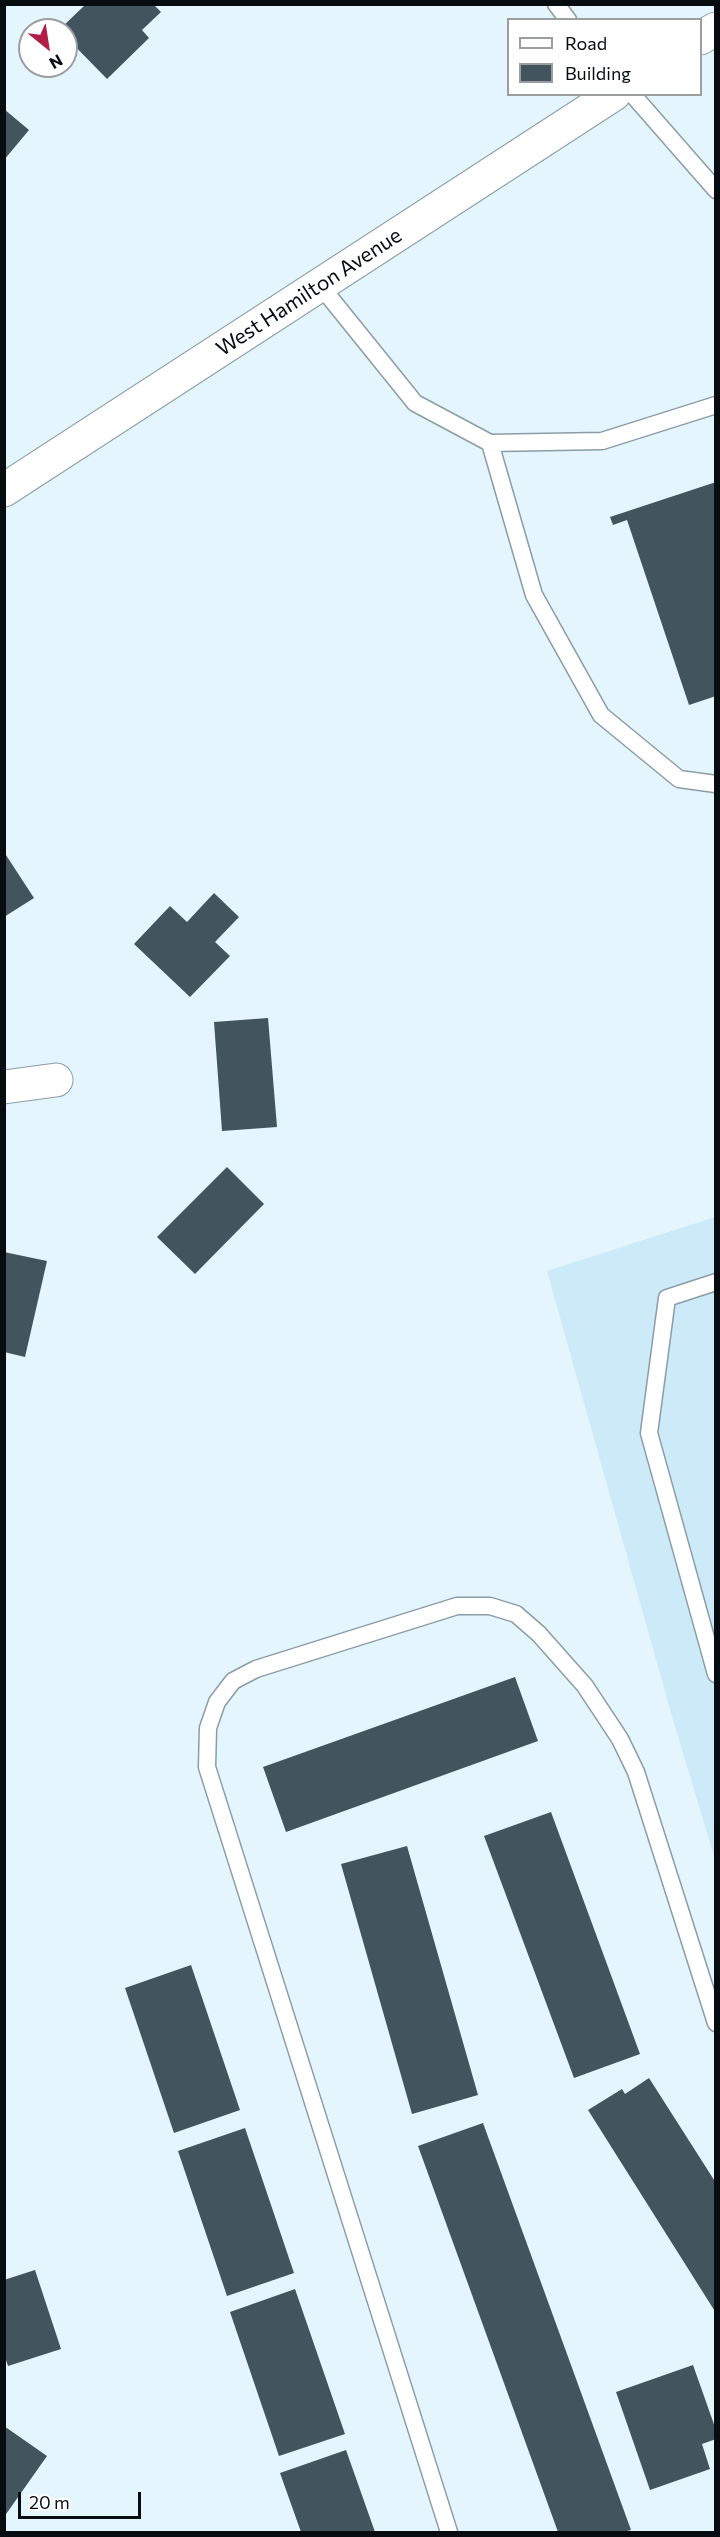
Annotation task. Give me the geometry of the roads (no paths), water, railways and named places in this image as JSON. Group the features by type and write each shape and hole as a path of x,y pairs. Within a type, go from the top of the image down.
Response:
{"street":[{"path":"702,37 716,29"},
{"name":"West Hamilton Avenue","path":"4,490 611,96"},
{"path":"4,1087 56,1080"}],"lane":[{"path":"556,4 566,18"},
{"path":"634,96 716,190"},
{"path":"319,284 415,403 490,442 602,441 716,405"},
{"path":"490,442 534,595 601,715 679,779 716,784"},
{"path":"716,1282 668,1298 649,1433 716,1674"},
{"path":"448,2532 207,1767 208,1728 217,1702 233,1681 256,1670 457,1606 490,1606 516,1614 539,1634 585,1686 620,1739 636,1772 716,2023"}]}
